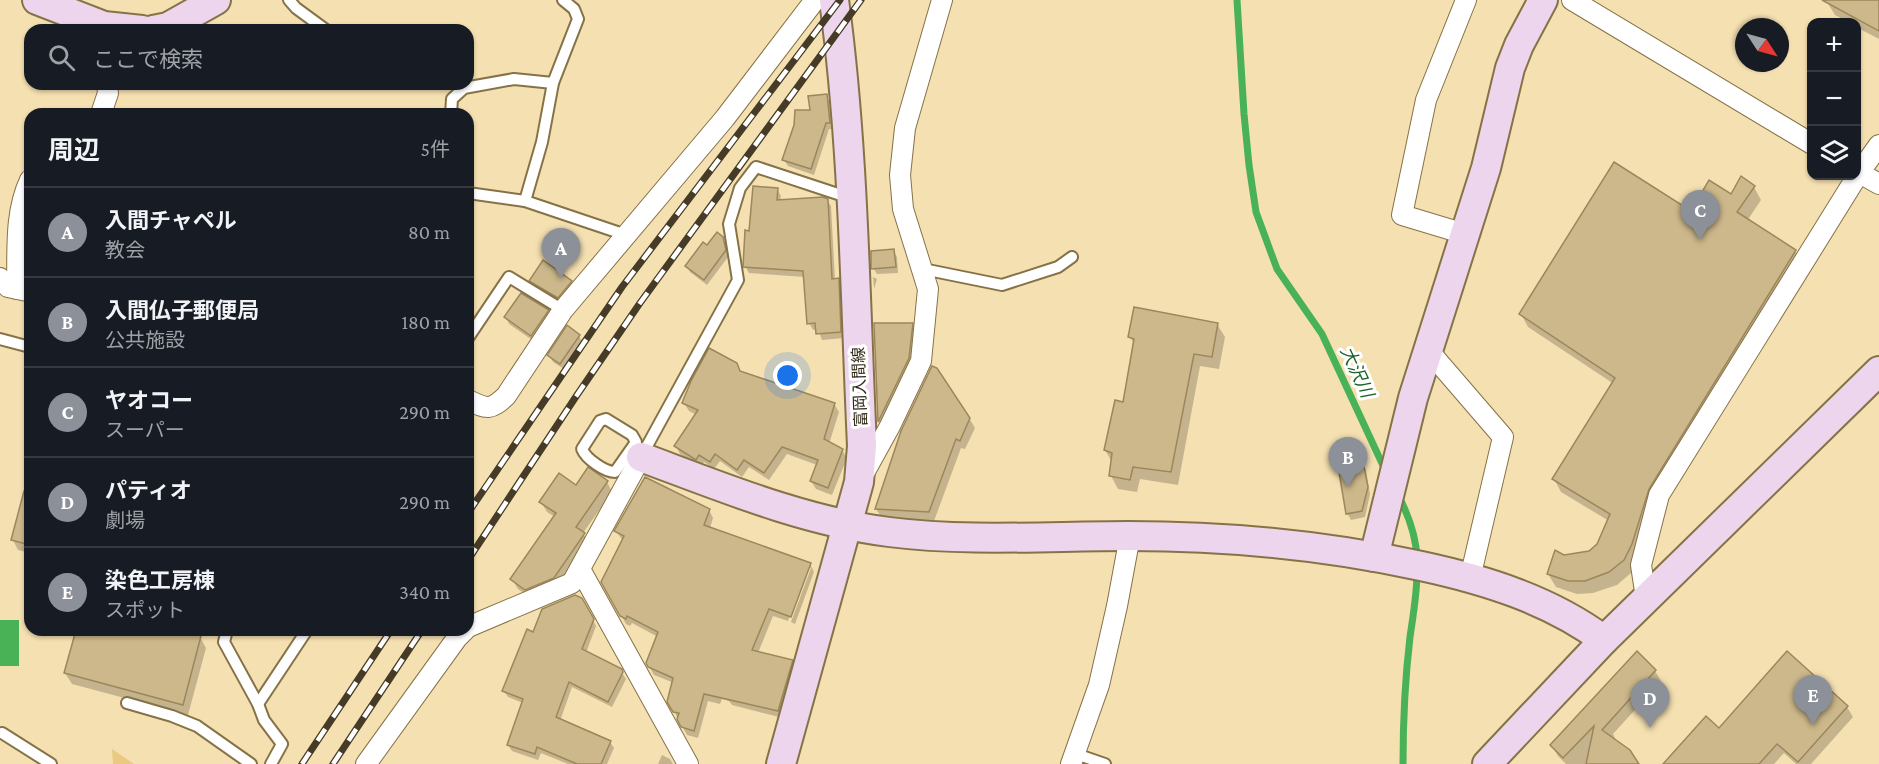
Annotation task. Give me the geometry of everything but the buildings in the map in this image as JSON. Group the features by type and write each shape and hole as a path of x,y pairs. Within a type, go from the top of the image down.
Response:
{"street":[{"path":"37,0 100,24"},
{"path":"173,24 216,0"},
{"path":"474,403 486,409 495,406 506,396 563,310 725,118 815,0"},
{"name":"富岡入間線","path":"781,764 859,482 862,446 851,199 839,29 834,0"},
{"path":"859,482 890,426 921,361 928,289 903,209 900,175 905,128 942,0"},
{"path":"1465,234 1402,215 1426,100 1466,0"},
{"path":"1387,559 1413,398 1486,168 1510,68 1519,45 1543,0"},
{"path":"1572,0 1807,141"},
{"path":"103,108 108,90"},
{"path":"1861,168 1879,145"},
{"path":"1861,174 1879,184"},
{"path":"1646,598 1641,565 1659,495 1853,180"},
{"path":"0,278 8,287 23,290 18,219 24,192"},
{"path":"1428,350 1503,437 1470,578"},
{"path":"1487,764 1604,640 1879,371"},
{"path":"474,626 572,583 636,454 759,499 847,525 889,532 936,536 1227,538 1282,543 1387,559 1440,570 1514,592 1557,610 1585,625 1604,640"},
{"path":"1074,759 1099,685 1130,536"},
{"path":"580,569 688,764"},
{"path":"366,764 459,636"}],"lane":[{"path":"289,0 318,24"},
{"path":"525,201 542,142 553,83 578,19 574,9 563,0"},
{"path":"474,86 514,79 553,83"},
{"path":"451,108 452,99 462,90"},
{"path":"636,454 635,438 606,419 600,421 582,449 586,455 612,472 619,470 636,454 738,280 729,224 740,188 756,167 851,199"},
{"path":"474,194 525,201 626,235"},
{"path":"923,269 1002,285 1058,267 1072,257"},
{"path":"474,329 509,277 563,310"},
{"path":"0,339 24,345"},
{"path":"226,636 224,642 258,704 264,720 282,744 271,764"},
{"path":"258,704 303,636"},
{"path":"127,703 197,726 251,764"},
{"path":"2,733 51,764"},
{"path":"1074,759 1106,764"}],"shaded area":[{"path":"0,620 19,620 19,666 0,666"},
{"path":"112,749 134,764 113,764"}],"waterway":[{"name":"大沢川","path":"1237,0 1244,114 1256,212 1277,269 1322,334 1386,472"},
{"name":"大沢川","path":"1398,495 1411,525 1417,558"},
{"name":"大沢川","path":"1403,764 1406,685 1417,572"}],"railway":[{"path":"474,504 622,287 840,0"},
{"path":"474,551 640,303 861,0"},
{"path":"302,764 387,636"},
{"path":"333,764 418,636"}],"place":[{"name":"ヤオコー","path":"1700,240"},
{"name":"入間チャペル","path":"561,278"},
{"name":"入間仏子郵便局","path":"1348,487"},
{"name":"染色工房棟","path":"1813,725"},
{"name":"パティオ","path":"1650,728"}]}
